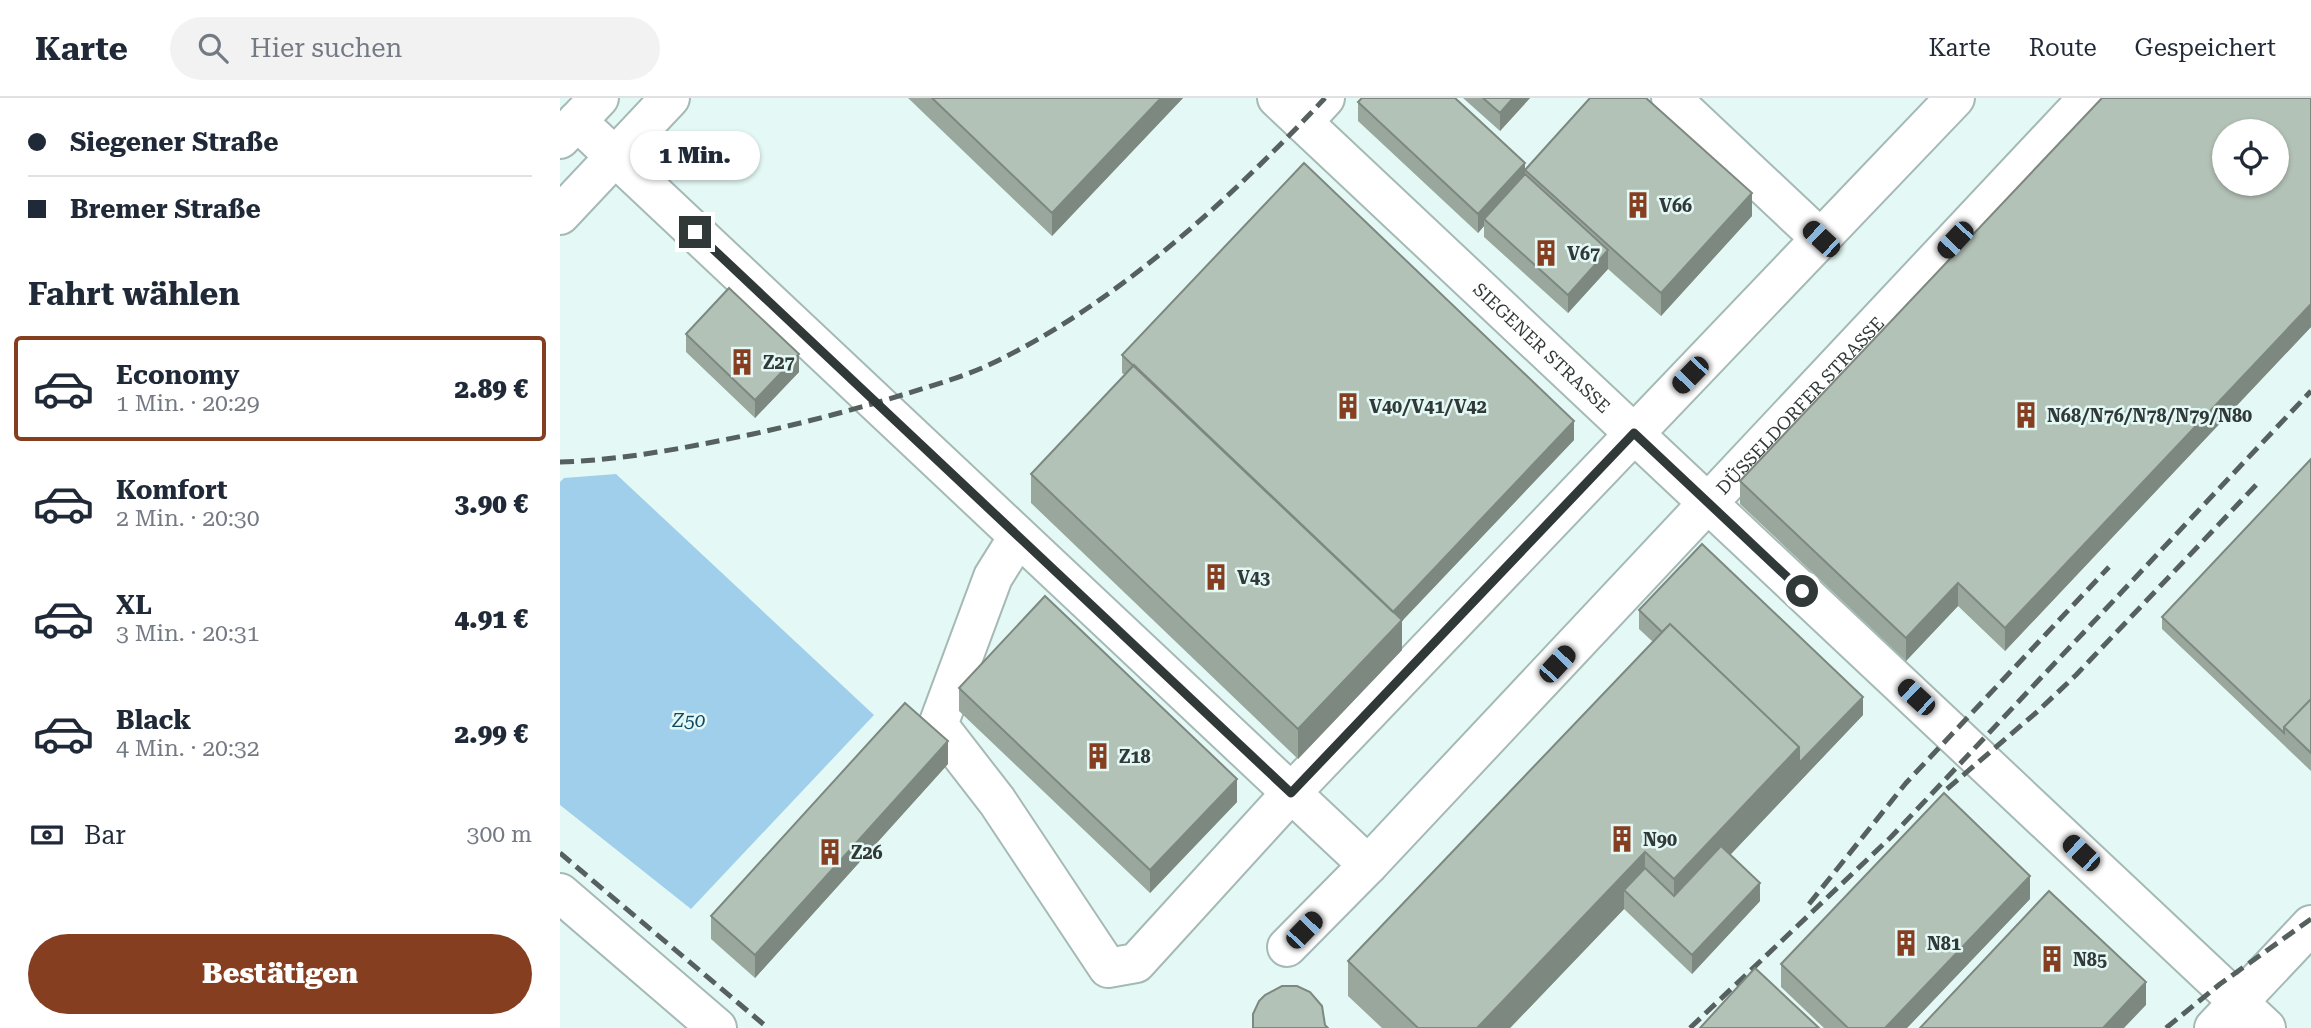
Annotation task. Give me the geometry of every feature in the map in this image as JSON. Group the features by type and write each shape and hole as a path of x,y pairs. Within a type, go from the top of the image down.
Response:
{"lane":[{"path":"560,215 670,98"},
{"path":"1671,98 1821,239"},
{"path":"1018,537 993,577 938,725 997,802 1108,968 1136,963 1291,793 1955,98"},
{"name":"DÜSSELDORFER STRASSE","path":"1287,947 1368,865 2088,98"},
{"name":"SIEGENER STRASSE","path":"1301,106 1634,433 2240,1019"},
{"path":"578,119 1368,865"},
{"path":"560,893 717,1028"},
{"path":"2240,1019 2311,926"}],"water":[{"name":"Z50","path":"616,474 874,715 691,909 560,805 560,482 564,478"}],"building":[{"path":"932,98 1161,98 1052,213"},
{"path":"1362,98 1455,98 1525,163 1478,214 1358,102"},
{"path":"1483,98 1513,98 1500,113"},
{"name":"V66","path":"1590,98 1646,98 1752,193 1661,293 1525,170"},
{"name":"N68/N76/N78/N79/N80","path":"2102,98 2311,98 2311,304 2005,628 1958,583 1906,638 1740,481"},
{"name":"V40/V41/V42","path":"1304,163 1574,421 1393,612 1122,355"},
{"name":"V67","path":"1525,174 1608,250 1568,295 1484,219"},
{"name":"Z27","path":"729,288 799,354 755,400 686,334"},
{"name":"V43","path":"1134,365 1402,620 1298,729 1031,474"},
{"path":"2311,459 2311,699 2284,727 2284,733 2162,617"},
{"path":"1702,544 1863,697 1799,763 1799,747 1670,624 1662,632 1639,610"},
{"name":"Z18","path":"1045,596 1237,779 1150,870 959,688"},
{"name":"N90","path":"1670,624 1799,747 1674,879 1645,852 1477,1028 1418,1028 1348,961"},
{"path":"2311,699 2311,753 2284,727"},
{"name":"Z26","path":"905,703 948,741 755,955 711,916"},
{"name":"N81","path":"1944,793 2030,876 1885,1028 1848,1028 1781,964"},
{"path":"1721,846 1760,883 1692,955 1624,890 1645,868 1674,896"},
{"name":"N85","path":"2049,891 2146,982 2103,1028 1920,1028"},
{"path":"1755,968 1819,1028 1700,1028"},
{"path":"1282,986 1297,986 1310,992 1322,1006 1325,1025 1328,1028 1253,1028 1253,1014 1259,1001"}],"railway":[{"path":"560,462 633,456 753,434 865,406 982,368 1030,344 1076,316 1166,250 1249,175 1325,98"},
{"path":"1690,1028 1891,837 2311,391"},
{"path":"1947,789 2076,675 2257,484"},
{"path":"1809,904 1906,783 2109,567"},
{"path":"560,853 768,1028"},
{"path":"2166,1028 2220,984 2311,919"}],"place":[{"name":"V66","path":"1638,205"},
{"name":"V67","path":"1546,253"},
{"name":"Z27","path":"742,362"},
{"name":"V40/V41/V42","path":"1348,406"},
{"name":"N68/N76/N78/N79/N80","path":"2026,415"},
{"name":"V43","path":"1216,577"},
{"name":"Z18","path":"1098,756"},
{"name":"N90","path":"1622,839"},
{"name":"Z26","path":"830,852"},
{"name":"N81","path":"1906,943"},
{"name":"N85","path":"2052,959"}],"route":[{"path":"695,232 1291,793 1634,433 1802,591"}]}
